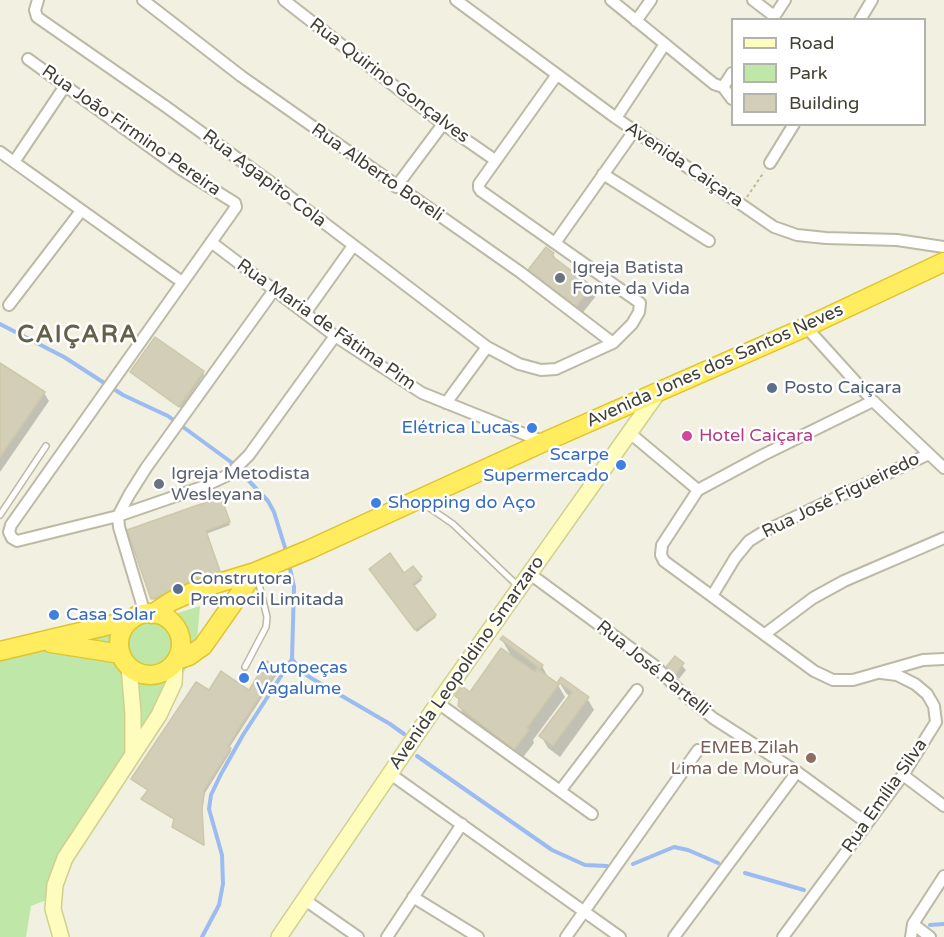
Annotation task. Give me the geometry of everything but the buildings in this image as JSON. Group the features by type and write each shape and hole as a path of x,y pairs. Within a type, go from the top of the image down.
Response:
{"highway":[{"name":"Avenida Jones dos Santos Neves","path":"0,651 143,616 202,588 255,572 806,327 944,262"},
{"name":"Avenida Jones dos Santos Neves","path":"41,641 125,660 141,674 156,675 203,646 255,572"},
{"path":"125,660 120,646 122,632 143,616 166,618 177,628 181,642 176,662"}],"street":[{"name":"Rua Agapito Cola","path":"38,0 35,10 37,17 165,106 487,347 519,364 541,370 556,369 613,343"},
{"name":"Rua Alberto Boreli","path":"143,0 241,76 520,272 613,343"},
{"name":"Rua Quirino Gonçalves","path":"284,0 443,124 495,160"},
{"name":"Avenida Caiçara","path":"456,0 616,118 774,227 797,235 897,240 944,247"},
{"path":"612,0 714,84 723,87 731,98"},
{"path":"636,21 651,0"},
{"path":"753,0 773,18 785,0"},
{"path":"861,18 872,0"},
{"path":"616,118 665,44"},
{"name":"Rua João Firmino Pereira","path":"28,59 179,168 235,203 234,211 211,242"},
{"path":"556,75 479,184 481,191 640,303 639,312 632,324 613,343"},
{"path":"723,87 731,75"},
{"path":"14,162 65,86"},
{"path":"396,187 443,124"},
{"path":"770,163 793,126"},
{"path":"555,243 634,130"},
{"path":"0,152 182,282"},
{"path":"603,174 709,241"},
{"path":"9,305 81,211"},
{"path":"211,242 10,525 9,532 12,538 17,541 118,516 204,486 233,471 335,336"},
{"name":"Rua Maria de Fátima Pim","path":"211,242 335,336 422,393 544,442"},
{"path":"306,312 353,246"},
{"path":"143,616 118,516 129,495 174,429 274,290"},
{"path":"806,327 873,401 944,468"},
{"path":"446,403 487,347"},
{"name":"Avenida Leopoldino Smarzaro","path":"279,937 389,773 659,392"},
{"path":"873,401 698,490 662,545 661,551 664,561 814,671 833,680 853,680 923,660 944,658"},
{"path":"631,434 698,490"},
{"name":"Rua José Figueiredo","path":"712,596 735,558 749,541 765,531 929,454"},
{"path":"765,634 813,598 844,580 944,538"},
{"name":"Rua José Partelli","path":"530,574 655,666 679,690 713,718 797,772 867,823"},
{"path":"125,660 133,714 133,752"},
{"path":"61,937 53,909 55,885 65,858 159,715 174,683 176,662"},
{"name":"Rua Emília Silva","path":"783,937 940,725 934,706 927,694 915,684 897,675 878,672"},
{"path":"560,791 637,690"},
{"path":"438,703 592,814"},
{"path":"566,937 698,750"},
{"path":"674,937 797,772"},
{"path":"389,773 620,937"},
{"path":"903,775 944,806"},
{"path":"387,937 462,824"},
{"path":"911,937 913,924 944,876"},
{"path":"413,897 477,937"},
{"path":"305,900 358,937"},
{"path":"913,924 930,937"}],"lane":[{"path":"0,515 46,446"},
{"path":"418,500 453,524 520,588"},
{"path":"245,667 266,627 267,617 255,572"}],"path":[{"path":"742,204 770,163"}],"green space":[{"path":"200,606 196,653 150,724 49,899 31,906 26,937 0,937 0,660 107,635"}],"waterway":[{"path":"0,324 64,357 123,395 168,416 231,462 268,501 274,512 287,554"},
{"path":"202,937 219,905 223,884 222,855 209,809 211,795 243,735 292,659 294,587 289,564"},
{"path":"292,659 301,671 311,678 404,734"},
{"path":"417,756 552,850 585,865 607,866"},
{"path":"633,864 674,847 688,850 718,863"},
{"path":"745,873 804,890"},
{"path":"930,925 944,924"}],"place":[{"name":"Igreja Batista Fonte da Vida","path":"560,278"},
{"name":"Posto Caiçara","path":"772,388"},
{"name":"Elétrica Lucas","path":"532,428"},
{"name":"Hotel Caiçara","path":"687,436"},
{"name":"Scarpe Supermercado","path":"621,465"},
{"name":"Igreja Metodista Wesleyana","path":"159,484"},
{"name":"Shopping do Aço","path":"376,503"},
{"name":"Construtora Premocil Limitada","path":"178,589"},
{"name":"Casa Solar","path":"54,615"},
{"name":"Autopeças Vagalume","path":"244,678"},
{"name":"EMEB Zilah Lima de Moura","path":"811,758"}],"district":[{"name":"CAIÇARA","path":"78,336"}]}
